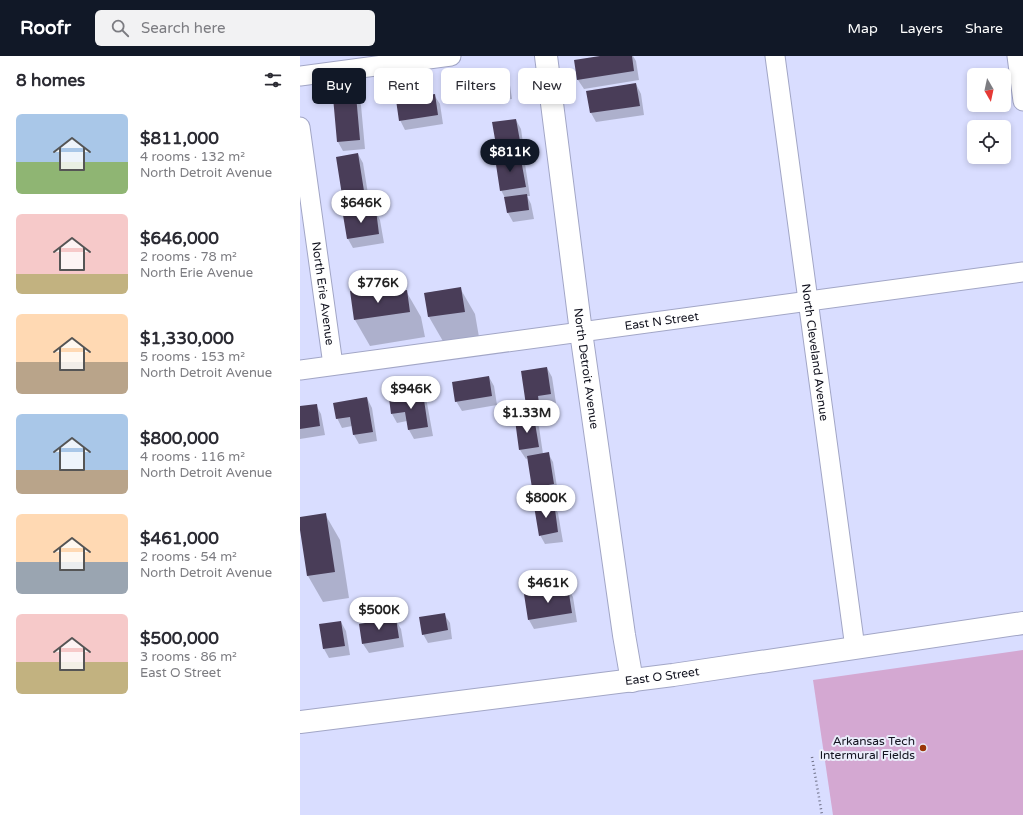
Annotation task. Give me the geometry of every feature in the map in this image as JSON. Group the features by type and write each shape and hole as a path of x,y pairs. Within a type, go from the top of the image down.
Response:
{"street":[{"path":"300,76 451,56"},
{"name":"North Detroit Avenue","path":"546,56 581,332 632,681"},
{"name":"North Cleveland Avenue","path":"776,56 855,648"},
{"path":"1017,56 1023,101"},
{"name":"North Erie Avenue","path":"300,127 333,365"},
{"name":"East N Street","path":"300,370 1023,272"},
{"name":"East O Street","path":"300,722 632,681 1023,623"}],"path":[{"path":"812,757 822,815"}],"shaded area":[{"name":"Arkansas Tech Intermural Fields","path":"1023,650 1023,815 833,815 813,680"}],"building":[{"path":"600,56 632,56 634,71 577,80 574,60"},
{"path":"636,83 640,106 590,113 586,91"},
{"path":"433,94 435,94 438,115 399,121 397,104 433,104"},
{"path":"334,104 357,104 360,140 337,142"},
{"path":"516,119 520,141 496,145 492,122"},
{"path":"358,153 364,191 342,195 336,157"},
{"path":"520,154 526,187 500,191 495,158"},
{"path":"527,194 529,210 507,213 504,197"},
{"path":"376,210 379,234 347,239 343,215"},
{"path":"374,287 375,295 407,290 410,312 354,320 350,291"},
{"path":"461,287 465,312 428,317 424,293"},
{"path":"547,367 551,394 538,396 539,403 526,405 521,371"},
{"path":"489,376 492,396 455,402 452,382"},
{"path":"423,393 428,427 408,430 405,412 391,414 389,398"},
{"path":"367,397 373,432 353,435 350,417 336,419 333,403"},
{"path":"317,404 320,426 300,429 300,406"},
{"path":"534,417 539,447 519,450 515,420"},
{"path":"549,452 554,484 532,488 527,456"},
{"path":"554,502 558,532 539,536 534,506"},
{"path":"326,513 335,572 307,576 300,530 300,517"},
{"path":"568,587 572,613 528,620 524,594"},
{"path":"445,613 448,630 422,635 419,617"},
{"path":"396,618 399,638 362,644 359,624"},
{"path":"341,621 345,646 323,649 319,624"}],"place":[{"name":"Arkansas Tech Intermural Fields","path":"923,748"}]}
